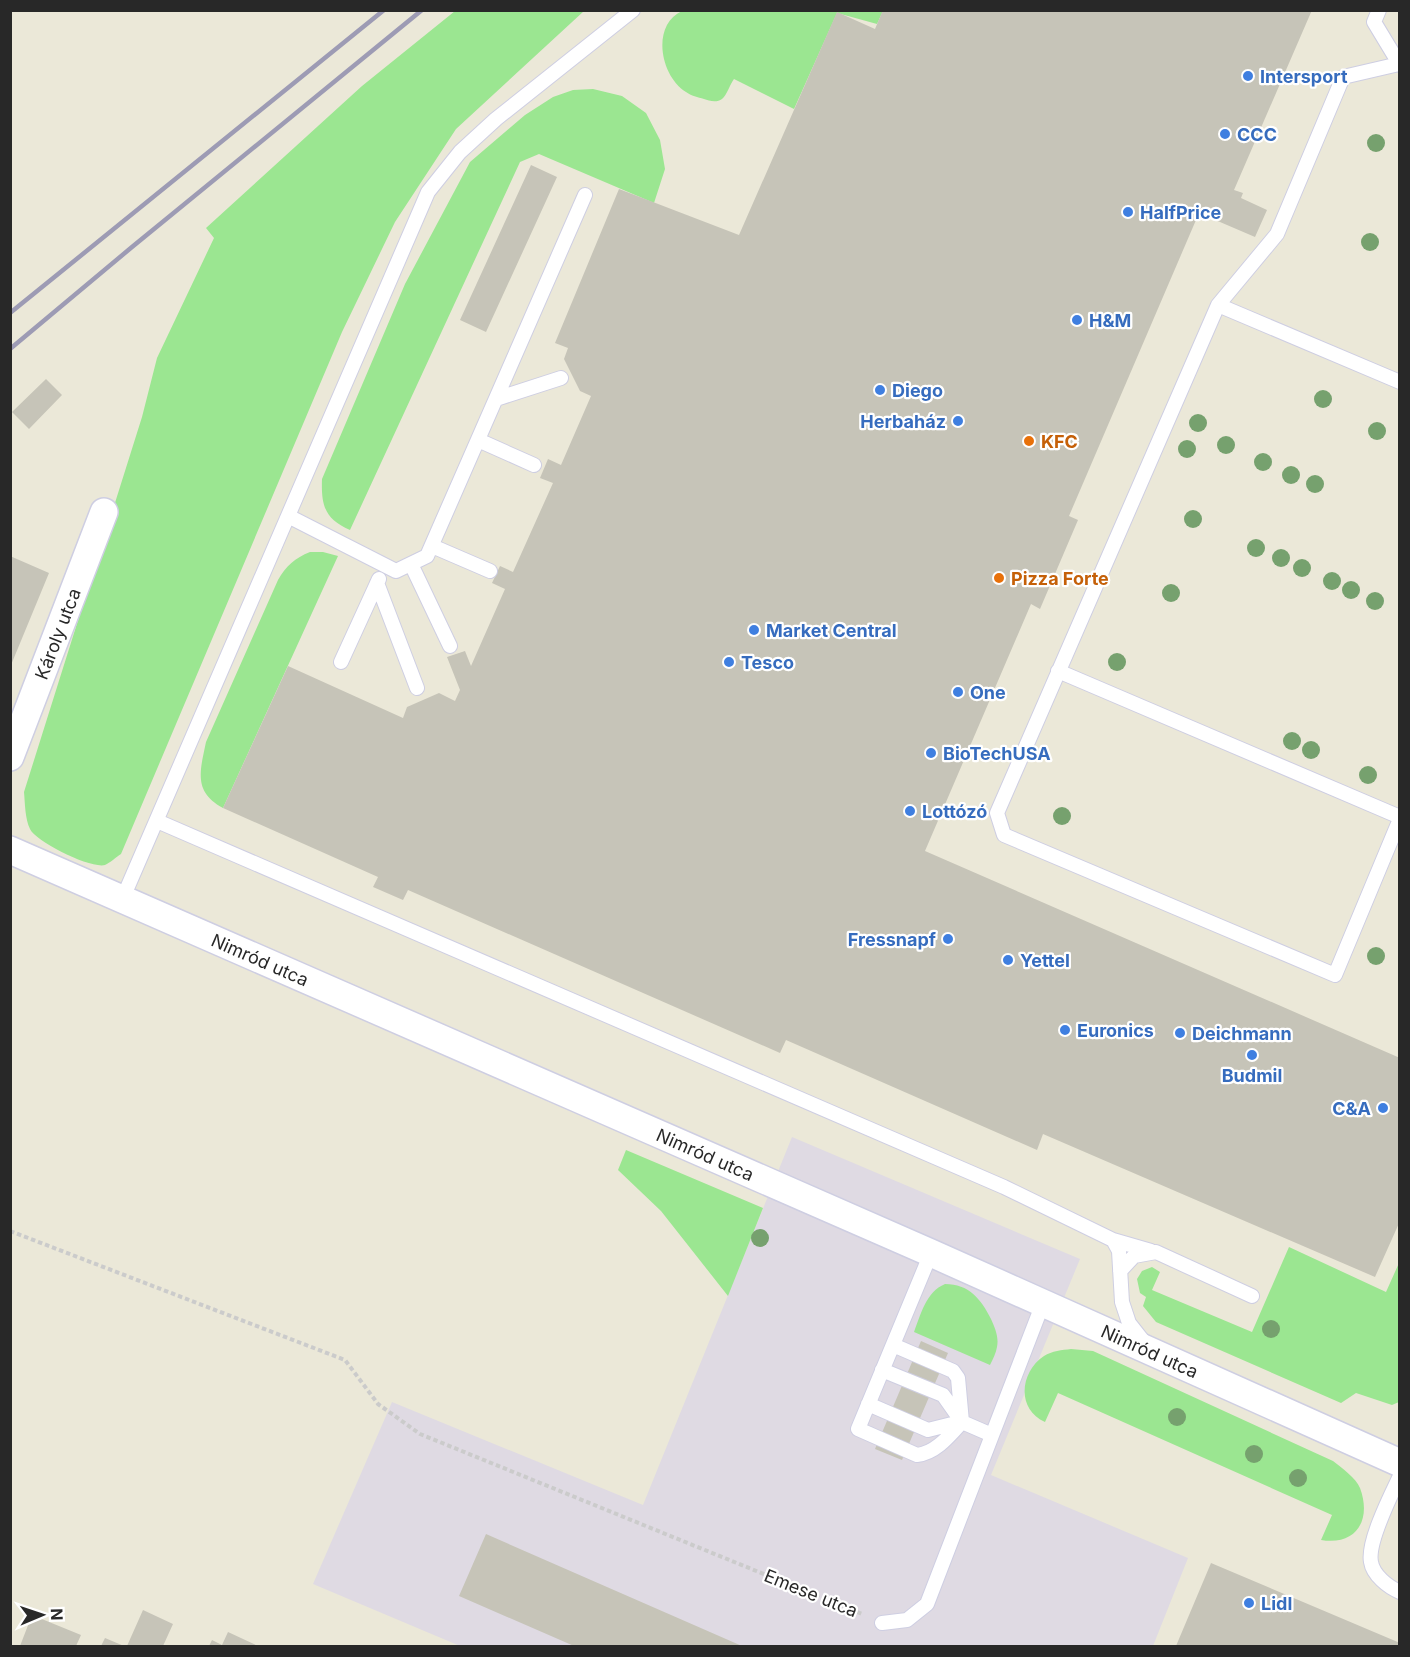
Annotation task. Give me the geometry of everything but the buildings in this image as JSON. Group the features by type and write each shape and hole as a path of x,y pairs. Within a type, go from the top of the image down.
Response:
{"street":[{"name":"Károly utca","path":"10,757 104,512"},
{"name":"Nimród utca","path":"10,850 931,1253 1400,1463"}],"lane":[{"path":"122,900 428,192 460,152 496,120 633,10"},
{"path":"1058,671 1400,818 1335,975 1004,835 998,813 1058,671 1218,305 1277,234 1343,77 1399,65 1374,22 1379,10"},
{"path":"288,516 396,572 427,556 585,195"},
{"path":"1218,305 1400,382"},
{"path":"496,399 561,378"},
{"path":"478,440 534,465"},
{"path":"432,546 490,571"},
{"path":"411,564 450,646"},
{"path":"342,662 385,566"},
{"path":"377,583 417,688"},
{"path":"157,821 993,1182 1113,1239 1156,1252 1252,1296"},
{"path":"1113,1239 1119,1251 1122,1302 1129,1323 1150,1351"},
{"path":"1120,1272 1134,1256 1156,1252"},
{"path":"931,1253 858,1429 917,1455 937,1447 962,1422"},
{"path":"882,1623 907,1620 927,1604 1042,1303"},
{"path":"893,1345 953,1371 958,1378 962,1422"},
{"path":"882,1370 943,1395 962,1422 992,1435"},
{"path":"868,1404 928,1430 962,1422"},
{"path":"1400,1476 1373,1539 1371,1562 1379,1578 1400,1592"}],"path":[{"name":"Emese utca","path":"10,1231 345,1360 378,1404 420,1434 882,1623"}],"shaded area":[{"path":"792,1137 1080,1259 991,1475 1188,1558 1153,1646 460,1646 313,1584 392,1402 643,1505"}],"green space":[{"path":"455,11 584,11 456,129 395,222 342,332 121,854 105,865 77,859 42,841 30,829 26,816 24,792 142,417 157,358 214,238 206,228 362,86"},
{"path":"682,11 883,11 877,24 837,13 794,109 734,79 720,100 708,100 686,92 670,75 663,51 666,27 672,18"},
{"path":"593,89 622,96 646,113 660,140 665,169 654,203 539,154 520,162 350,530 342,526 326,510 322,497 322,479 405,284 470,162 525,115 553,97 573,90"},
{"path":"310,552 323,552 338,556 223,808 213,802 203,788 201,771 206,742 278,580 291,563"},
{"path":"626,1150 763,1208 728,1296 661,1211 618,1170"},
{"path":"1289,1247 1386,1292 1399,1263 1399,1402 1392,1405 1356,1393 1341,1403 1156,1322 1143,1306 1146,1297 1140,1293 1137,1279 1142,1271 1152,1267 1160,1272 1152,1290 1252,1332"},
{"path":"945,1284 961,1287 973,1294 991,1319 995,1329 997,1347 990,1365 914,1332 929,1298 933,1292"},
{"path":"1071,1349 1093,1351 1333,1461 1352,1477 1360,1488 1364,1510 1358,1528 1344,1539 1321,1540 1332,1515 1058,1393 1045,1422 1029,1408 1026,1400 1026,1380 1036,1363 1044,1356"}],"railway":[{"path":"10,313 384,10"},
{"path":"10,349 422,10"}],"place":[{"name":"Intersport","path":"1248,76"},
{"name":"CCC","path":"1225,134"},
{"name":"HalfPrice","path":"1128,212"},
{"name":"H&M","path":"1077,320"},
{"name":"Diego","path":"880,390"},
{"name":"Herbaház","path":"958,421"},
{"name":"KFC","path":"1029,441"},
{"name":"Pizza Forte","path":"999,578"},
{"name":"Market Central","path":"754,630"},
{"name":"Tesco","path":"729,662"},
{"name":"One","path":"958,692"},
{"name":"BioTechUSA","path":"931,753"},
{"name":"Lottózó","path":"910,811"},
{"name":"Fressnapf","path":"948,939"},
{"name":"Yettel","path":"1008,960"},
{"name":"Euronics","path":"1065,1030"},
{"name":"Deichmann","path":"1180,1033"},
{"name":"Budmil","path":"1252,1055"},
{"name":"C&A","path":"1383,1108"},
{"name":"Lidl","path":"1249,1603"}]}
